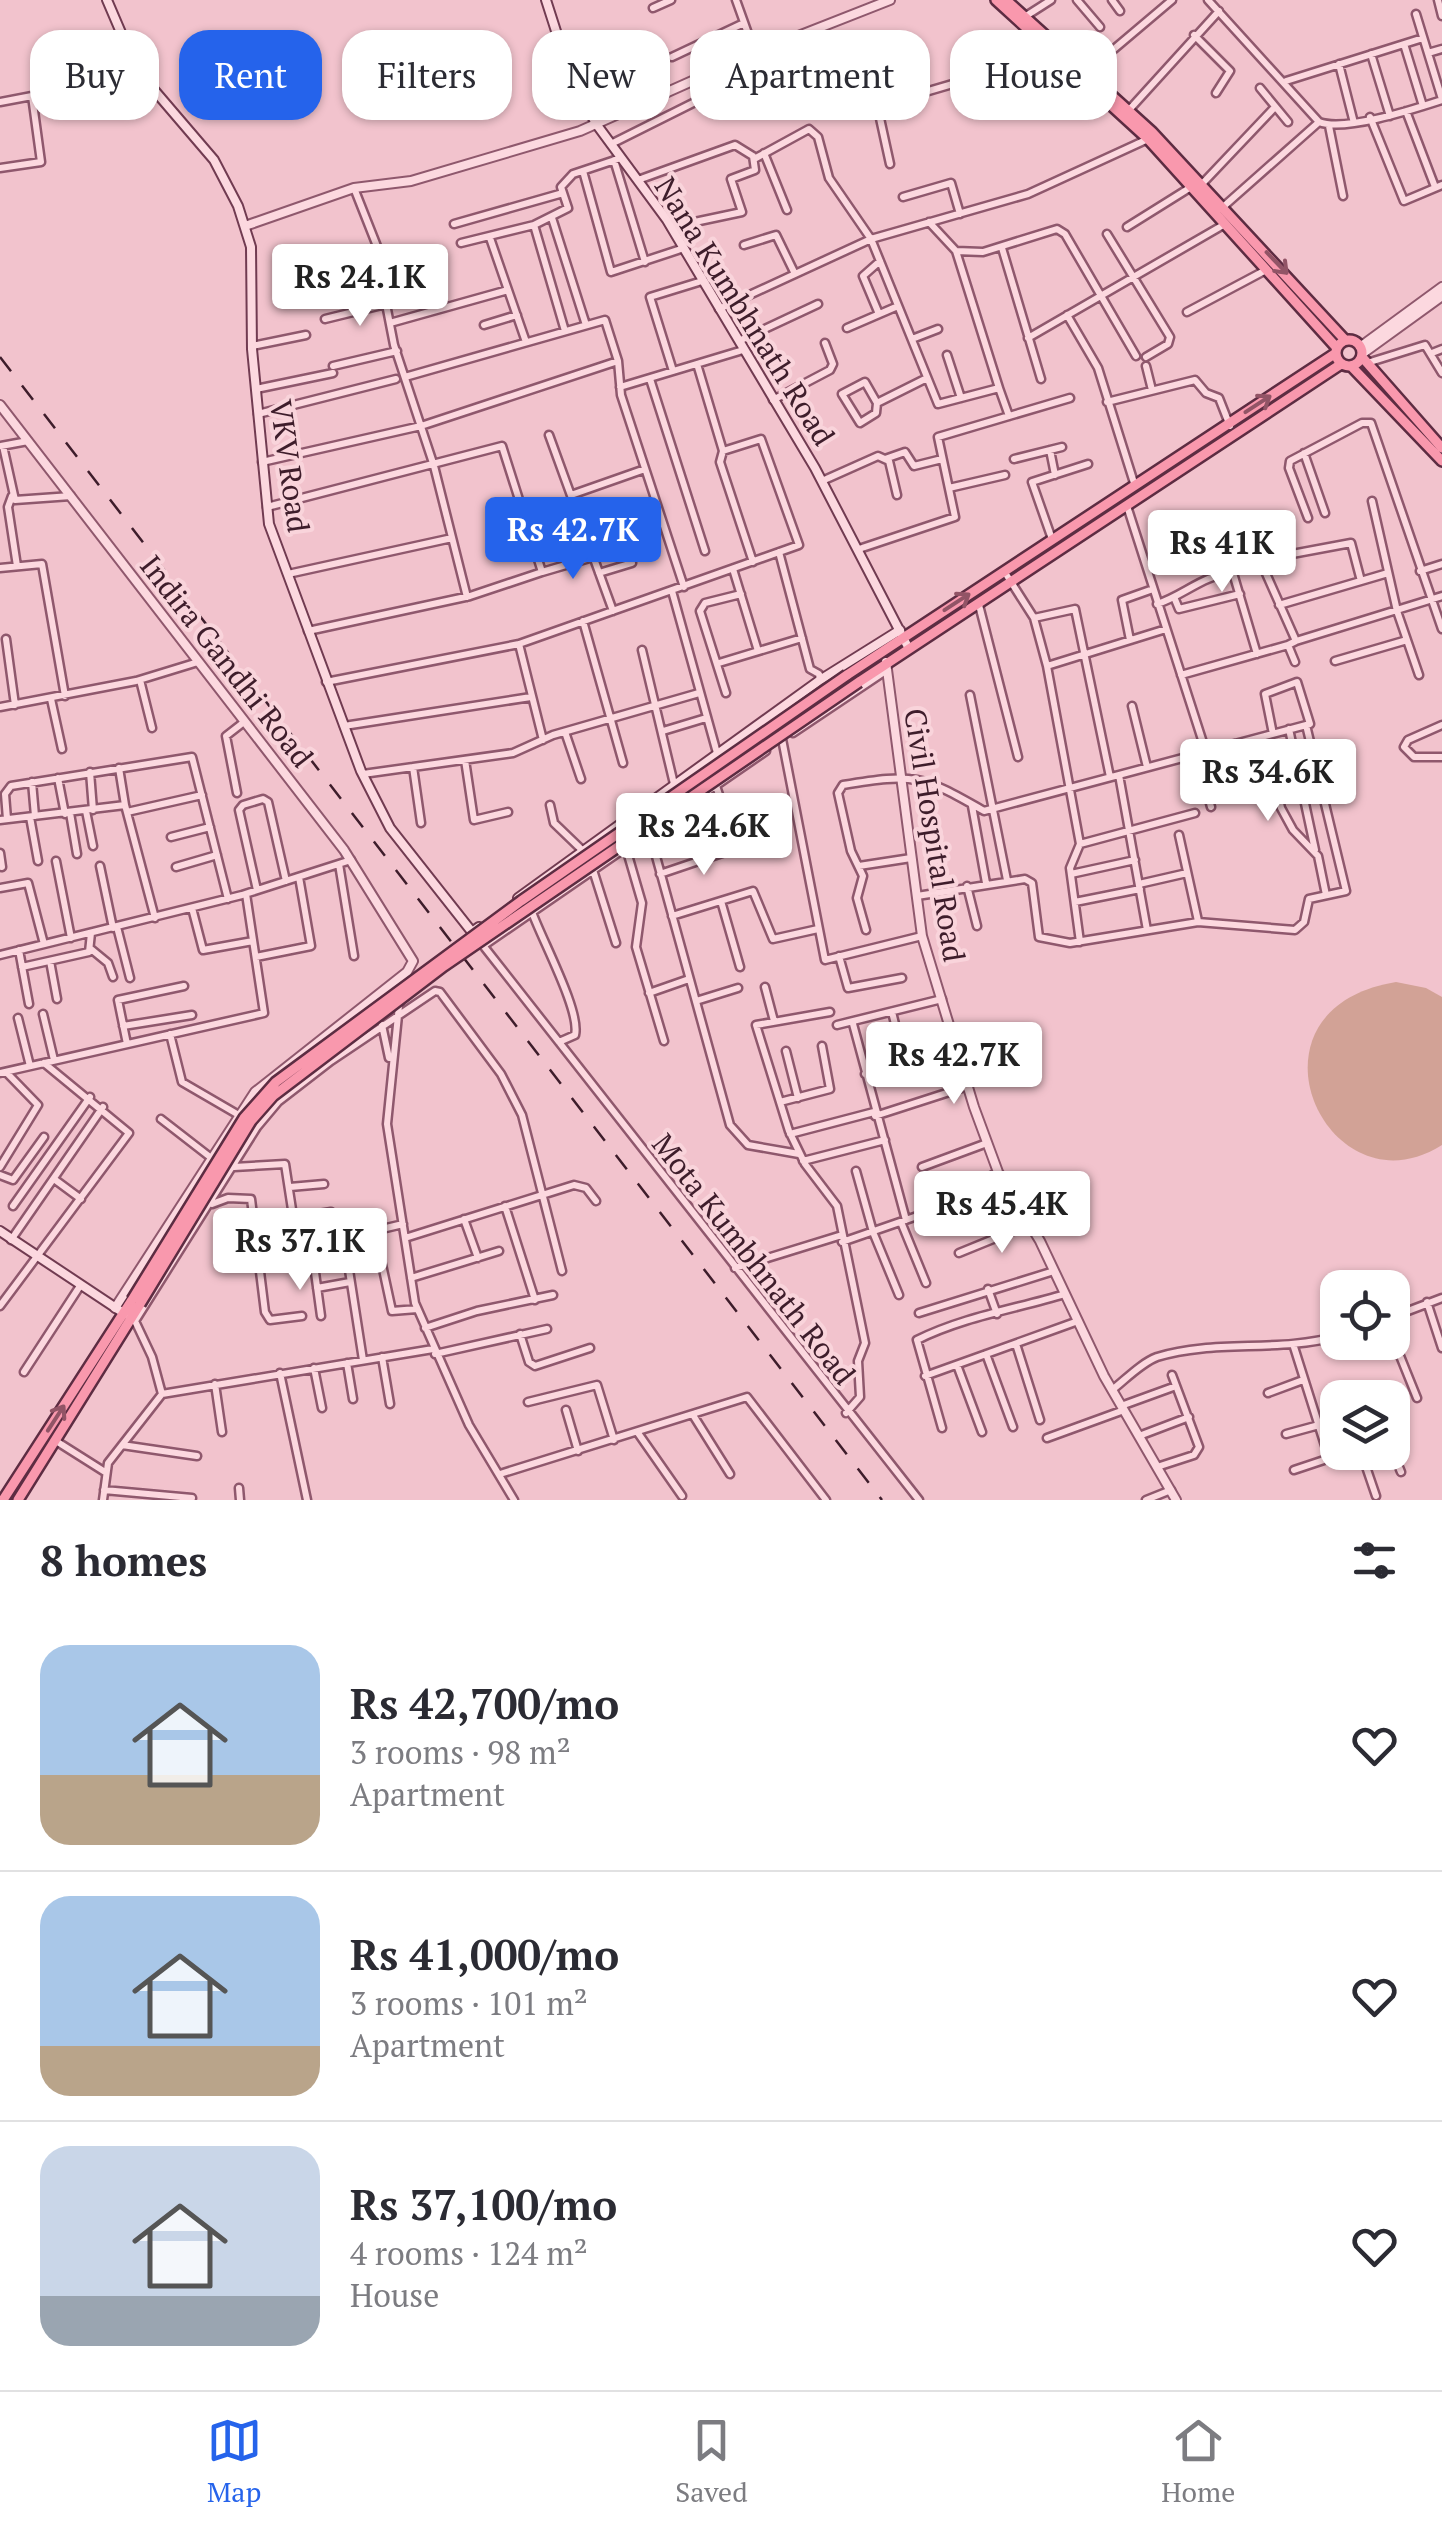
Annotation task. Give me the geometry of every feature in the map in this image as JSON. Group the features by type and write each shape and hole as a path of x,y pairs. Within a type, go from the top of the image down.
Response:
{"main road":[{"path":"996,0 1030,30"},
{"path":"1006,0 1042,30"},
{"path":"1117,99 1266,270 1339,347 1363,355 1442,448"},
{"path":"1117,109 1223,207 1339,347 1346,365 1442,461"},
{"path":"136,1302 244,1118 276,1082 522,902 847,675 1339,347"},
{"path":"3,1500 251,1121 274,1096 444,966 887,666 904,638 979,605 1363,355"},
{"path":"18,1500 56,1441 126,1315"}],"street":[{"name":"VKV Road","path":"107,0 120,30"},
{"name":"Nana Kumbhnath Road","path":"546,0 572,80 597,125 684,248 822,481 904,638"},
{"path":"653,8 671,0"},
{"path":"736,0 747,30"},
{"path":"812,30 890,0"},
{"path":"1026,16 1050,0"},
{"path":"1077,0 1100,27"},
{"path":"1112,0 1120,11"},
{"path":"1117,47 1172,0"},
{"path":"1208,0 1286,81 1319,122 1329,126 1370,116 1390,116 1442,100 1416,14"},
{"path":"1438,0 1442,16"},
{"path":"1129,110 1219,11"},
{"path":"672,57 744,23"},
{"path":"1194,35 1230,71 1216,93"},
{"path":"1286,81 1423,38"},
{"path":"1404,44 1423,106"},
{"path":"1428,53 1442,49"},
{"path":"1371,54 1390,116"},
{"path":"1339,64 1354,122"},
{"path":"245,226 354,188 411,181 597,125 690,82"},
{"path":"1260,88 1288,122"},
{"path":"0,102 30,96"},
{"name":"VKV Road","path":"159,96 214,160 251,247 252,346 267,507 326,682 363,774 390,828 472,932"},
{"path":"611,144 690,105"},
{"path":"1127,227 1196,186 1275,106"},
{"path":"1370,116 1404,200 1439,186 1406,112"},
{"path":"0,168 41,162 35,120"},
{"path":"878,120 890,164"},
{"path":"1223,207 1319,122"},
{"path":"1329,126 1343,196"},
{"path":"752,156 809,129 818,137 830,178 872,238 938,404 999,388"},
{"path":"718,309 872,238 1028,194 1148,138"},
{"path":"638,180 735,145 752,156 755,170 730,179 742,212 671,227"},
{"path":"764,153 787,210"},
{"path":"461,243 552,218 568,208 562,188 573,174 618,159 645,262"},
{"path":"583,171 611,272 684,248"},
{"path":"903,197 952,183 960,214"},
{"path":"354,188 388,274 386,304 390,323 434,466 467,597"},
{"path":"454,224 563,193"},
{"path":"552,218 586,325"},
{"path":"929,222 956,251 1010,416"},
{"path":"1028,338 1224,224"},
{"path":"534,225 565,331"},
{"path":"956,251 1002,248 1057,229 1065,234 1136,356"},
{"path":"744,245 776,234 794,274"},
{"path":"1107,234 1170,337 1168,344 1146,361 1152,390"},
{"path":"490,238 526,342"},
{"path":"1002,248 1041,379"},
{"path":"307,277 381,256"},
{"path":"879,314 863,276 880,261"},
{"path":"1186,312 1266,270"},
{"path":"673,372 650,297 702,281"},
{"path":"1363,355 1442,287"},
{"path":"390,323 508,290"},
{"path":"1363,355 1442,296"},
{"path":"325,319 386,304"},
{"path":"738,342 818,304"},
{"path":"847,328 898,306"},
{"path":"484,324 517,315"},
{"path":"1066,315 1098,368 1135,486"},
{"path":"405,376 604,320 618,361 620,387 684,587"},
{"path":"912,339 938,329"},
{"path":"252,346 306,335"},
{"path":"773,400 830,370 834,364 825,343"},
{"path":"1363,355 1425,345 1442,374"},
{"path":"1432,353 1442,349"},
{"path":"620,387 743,350"},
{"path":"256,389 397,351"},
{"path":"947,354 960,398"},
{"path":"262,462 421,426 618,361"},
{"path":"696,364 723,451 720,462 753,562"},
{"path":"650,378 706,551"},
{"path":"878,403 928,378"},
{"path":"258,414 396,379"},
{"path":"1107,402 1199,381 1206,393 1219,398 1232,439"},
{"path":"865,382 878,403 876,413 860,422 842,394 865,382"},
{"path":"859,549 955,516 938,437 1070,398"},
{"name":"Indira Gandhi Road","path":"0,405 351,860 410,951 411,966 402,976"},
{"path":"1308,518 1288,464 1362,422 1371,423 1429,601 1442,629"},
{"path":"549,434 613,611"},
{"path":"326,682 519,644 799,545 760,438 723,451"},
{"path":"17,566 8,507 12,496 1,446 28,441"},
{"path":"267,507 502,446 542,572"},
{"path":"1014,459 1062,447"},
{"path":"1050,450 1055,474"},
{"path":"884,459 905,452 914,466 942,459"},
{"path":"1304,453 1326,513"},
{"path":"822,481 878,456 884,459 897,494"},
{"path":"1053,540 1032,482 1088,464"},
{"path":"571,495 645,468"},
{"path":"949,488 1005,475"},
{"path":"12,496 71,496"},
{"path":"1372,501 1397,611 1420,674"},
{"path":"1127,506 1181,675 1202,753 1210,807"},
{"path":"586,538 617,526"},
{"path":"288,574 452,538"},
{"path":"1295,662 1279,605 1260,560 1350,543 1361,582"},
{"path":"779,552 810,669 820,674 820,680"},
{"path":"308,631 467,597 593,556"},
{"path":"599,574 632,562"},
{"path":"0,568 42,564 65,696"},
{"path":"1420,572 1442,564"},
{"path":"733,569 758,651"},
{"path":"1004,571 1034,618 1072,788 1080,844 1071,874 1080,942"},
{"path":"1157,604 1174,597 1178,590 1227,573 1235,576 1257,654"},
{"path":"1279,605 1389,573"},
{"path":"1130,640 1122,600 1152,589"},
{"path":"672,592 717,753"},
{"path":"726,693 702,606 741,594"},
{"path":"1174,597 1180,609 1240,594"},
{"path":"1181,675 1442,596"},
{"path":"979,605 1018,757"},
{"path":"1034,618 1076,609 1130,829 1147,930"},
{"path":"583,622 623,763"},
{"path":"1047,666 1166,629"},
{"path":"719,663 802,638"},
{"path":"472,932 820,680 904,638"},
{"path":"6,639 15,705"},
{"path":"1334,660 1407,640"},
{"path":"519,644 543,740"},
{"path":"642,650 674,784"},
{"path":"0,708 140,680 198,662"},
{"path":"483,946 887,666"},
{"name":"Civil Hospital Road","path":"887,666 922,936 968,1086 998,1172 1030,1224 1112,1390 1176,1500"},
{"path":"140,680 152,728"},
{"path":"866,930 857,898 863,884 850,851 840,788 900,776 928,779 984,811 1147,767 1202,753 1234,744 1269,735 1288,730 1310,724 1301,686 1292,682 1265,694 1269,735 1281,808 1293,830 1315,850"},
{"path":"363,774 513,753 565,732 699,693"},
{"path":"970,695 1008,880"},
{"path":"51,698 62,749"},
{"path":"343,726 531,698"},
{"path":"1132,706 1147,767"},
{"path":"663,731 706,718"},
{"path":"237,793 226,736 244,722"},
{"path":"917,896 1025,878 1032,883 1040,937 1080,942 1198,922 1295,930 1304,922 1310,899 1346,891 1306,725"},
{"path":"1442,726 1408,740 1404,747 1414,757 1442,757"},
{"path":"1288,730 1326,894"},
{"path":"565,732 581,779"},
{"path":"782,740 825,960 922,936"},
{"path":"1234,744 1247,797"},
{"path":"202,794 126,809 4,820 6,790 32,782 192,756 202,794 228,899"},
{"path":"465,760 474,820 508,812"},
{"path":"413,767 421,822"},
{"path":"118,768 155,918"},
{"path":"90,772 93,846"},
{"path":"58,778 77,854"},
{"path":"32,782 38,861"},
{"path":"716,786 726,815 745,820 752,848"},
{"path":"258,890 242,805 263,799 268,802 286,881"},
{"path":"972,804 986,883"},
{"path":"550,805 554,823 582,850"},
{"path":"1080,844 1195,813"},
{"path":"171,837 210,827"},
{"path":"649,831 730,1125 748,1145 801,1157 885,1140"},
{"path":"1180,835 1198,922"},
{"path":"626,848 642,902 636,947 664,1041"},
{"path":"660,874 737,848"},
{"path":"0,853 2,867"},
{"path":"176,867 217,855"},
{"path":"859,866 911,858"},
{"path":"0,955 228,899 351,860"},
{"path":"1071,874 1136,860"},
{"path":"56,861 71,938"},
{"path":"338,864 354,956"},
{"path":"100,866 130,978"},
{"path":"593,870 616,943"},
{"path":"1075,902 1187,873"},
{"path":"256,957 311,946 298,877"},
{"path":"0,888 28,884 44,944"},
{"path":"966,886 977,926"},
{"path":"672,916 754,891 773,939 819,929"},
{"path":"1,1072 264,1012 246,894"},
{"path":"721,901 740,967"},
{"path":"192,908 203,950 254,941"},
{"path":"532,912 549,960 567,990 578,1029 575,1035 558,1042"},
{"name":"Mota Kumbhnath Road","path":"472,932 846,1412 860,1397 858,1361 865,1343 836,1206 801,1157 790,1134 756,1024 774,1022"},
{"path":"91,933 92,949 108,962 113,976"},
{"path":"22,967 92,949"},
{"path":"18,950 29,1004"},
{"path":"840,956 848,988 902,978"},
{"path":"50,961 58,999"},
{"path":"402,976 387,1124 418,1309 469,1425 514,1500"},
{"path":"126,1315 210,1157 255,1092 402,976"},
{"path":"650,993 690,979"},
{"path":"127,1044 121,997 184,986"},
{"path":"765,987 774,1022 830,1012"},
{"path":"696,1001 738,988"},
{"path":"126,1315 211,1204 278,1102 429,992 440,992 501,1074 522,1115 562,1271"},
{"path":"837,1026 942,999"},
{"path":"892,1011 904,1064"},
{"path":"0,1306 129,1133 49,1061 43,1014"},
{"path":"124,1026 192,1015"},
{"path":"18,1018 30,1066"},
{"path":"853,1024 904,1221 926,1283"},
{"path":"382,1025 391,1064"},
{"path":"170,1034 182,1082 238,1114"},
{"path":"780,1102 830,1089 822,1046"},
{"path":"864,1074 956,1047"},
{"path":"786,1050 798,1098"},
{"path":"0,1167 38,1105 1,1072"},
{"path":"790,1134 968,1086"},
{"path":"13,1206 90,1098"},
{"path":"11,1240 103,1107"},
{"path":"161,1119 210,1157"},
{"path":"0,1175 12,1180 44,1137"},
{"path":"922,1168 988,1143"},
{"path":"233,1167 285,1164 297,1242"},
{"path":"856,1171 873,1232 899,1295"},
{"path":"735,1268 904,1221 998,1172"},
{"path":"54,1178 81,1198"},
{"path":"290,1188 324,1184"},
{"path":"405,1238 580,1185 596,1201"},
{"path":"211,1204 228,1198 250,1199 265,1312 270,1320 302,1316"},
{"path":"505,1206 535,1300"},
{"path":"294,1218 331,1212"},
{"path":"464,1219 478,1258"},
{"path":"363,1360 344,1243 347,1234 403,1224"},
{"path":"959,1254 1030,1224"},
{"path":"0,1231 38,1260 126,1315 152,1357 162,1394"},
{"path":"412,1278 498,1251"},
{"path":"381,1260 392,1311 418,1309"},
{"path":"314,1265 322,1316"},
{"path":"919,1313 1054,1271"},
{"path":"318,1288 350,1282"},
{"path":"24,1372 80,1286"},
{"path":"988,1289 997,1314"},
{"path":"942,1428 916,1340 954,1322 1065,1294"},
{"path":"425,1328 477,1311 554,1295"},
{"path":"1410,1309 1442,1298"},
{"path":"1427,1302 1442,1348"},
{"path":"924,1376 1078,1321"},
{"path":"103,1500 105,1472 162,1394 434,1352 546,1328"},
{"path":"520,1334 528,1362 535,1366 590,1348"},
{"path":"1112,1390 1154,1358 1212,1350 1294,1347 1320,1340"},
{"path":"1016,1344 1040,1420"},
{"path":"1294,1347 1320,1430"},
{"path":"986,1354 1013,1426"},
{"path":"382,1357 390,1404"},
{"path":"1402,1360 1417,1398"},
{"path":"347,1363 353,1399"},
{"path":"957,1365 982,1432"},
{"path":"314,1368 322,1408"},
{"path":"280,1373 306,1500"},
{"path":"1157,1466 1198,1451 1172,1374"},
{"path":"1268,1393 1304,1380"},
{"path":"216,1384 222,1432"},
{"path":"528,1402 597,1385 614,1440"},
{"path":"1046,1438 1176,1386"},
{"path":"500,1474 750,1397 826,1500"},
{"path":"566,1410 578,1451"},
{"path":"846,1412 919,1500"},
{"path":"693,1415 730,1474"},
{"path":"1139,1436 1189,1417"},
{"path":"1286,1434 1318,1425"},
{"path":"638,1433 682,1496"},
{"path":"56,1441 105,1472"},
{"path":"122,1444 197,1456"},
{"path":"1294,1470 1320,1461"},
{"path":"1367,1470 1376,1496"},
{"path":"240,1488 240,1500"},
{"path":"104,1490 192,1498"},
{"path":"1146,1500 1171,1490"}],"shaded area":[{"path":"1396,982 1426,988 1442,997 1442,1145 1400,1160 1363,1154 1333,1133 1314,1101 1308,1065 1317,1029 1346,1000"}],"railway":[{"path":"0,357 882,1500"}]}
